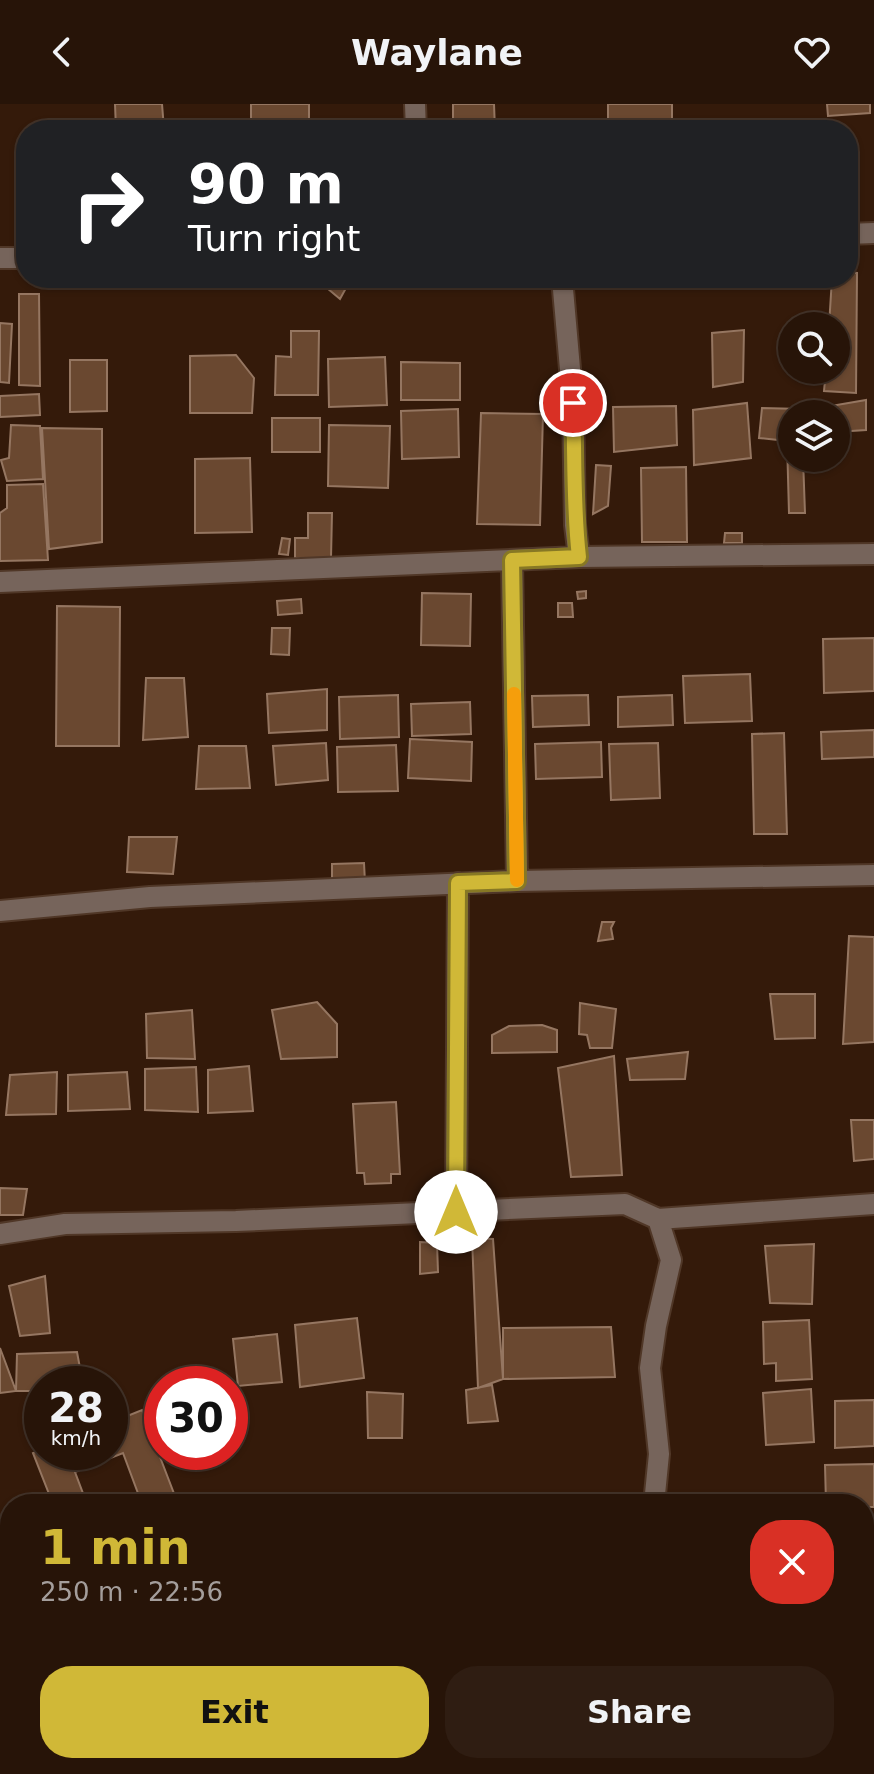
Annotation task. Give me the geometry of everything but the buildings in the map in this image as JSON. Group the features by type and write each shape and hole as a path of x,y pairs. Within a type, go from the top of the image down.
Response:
{"street":[{"path":"563,288 573,403 575,525 579,557"},
{"path":"0,582 579,557 874,554"},
{"path":"512,560 517,881"},
{"path":"0,911 150,897 458,883 874,875"},
{"path":"456,1212 458,883"},
{"path":"0,1234 65,1224 236,1221 625,1204 658,1219 874,1204"},
{"path":"655,1494 659,1454 650,1368 671,1260 658,1219"}],"slow traffic":[{"path":"514,694 517,880"}],"route":[{"path":"456,1212 458,883 517,881 512,560 579,557 575,525 573,403"}]}
